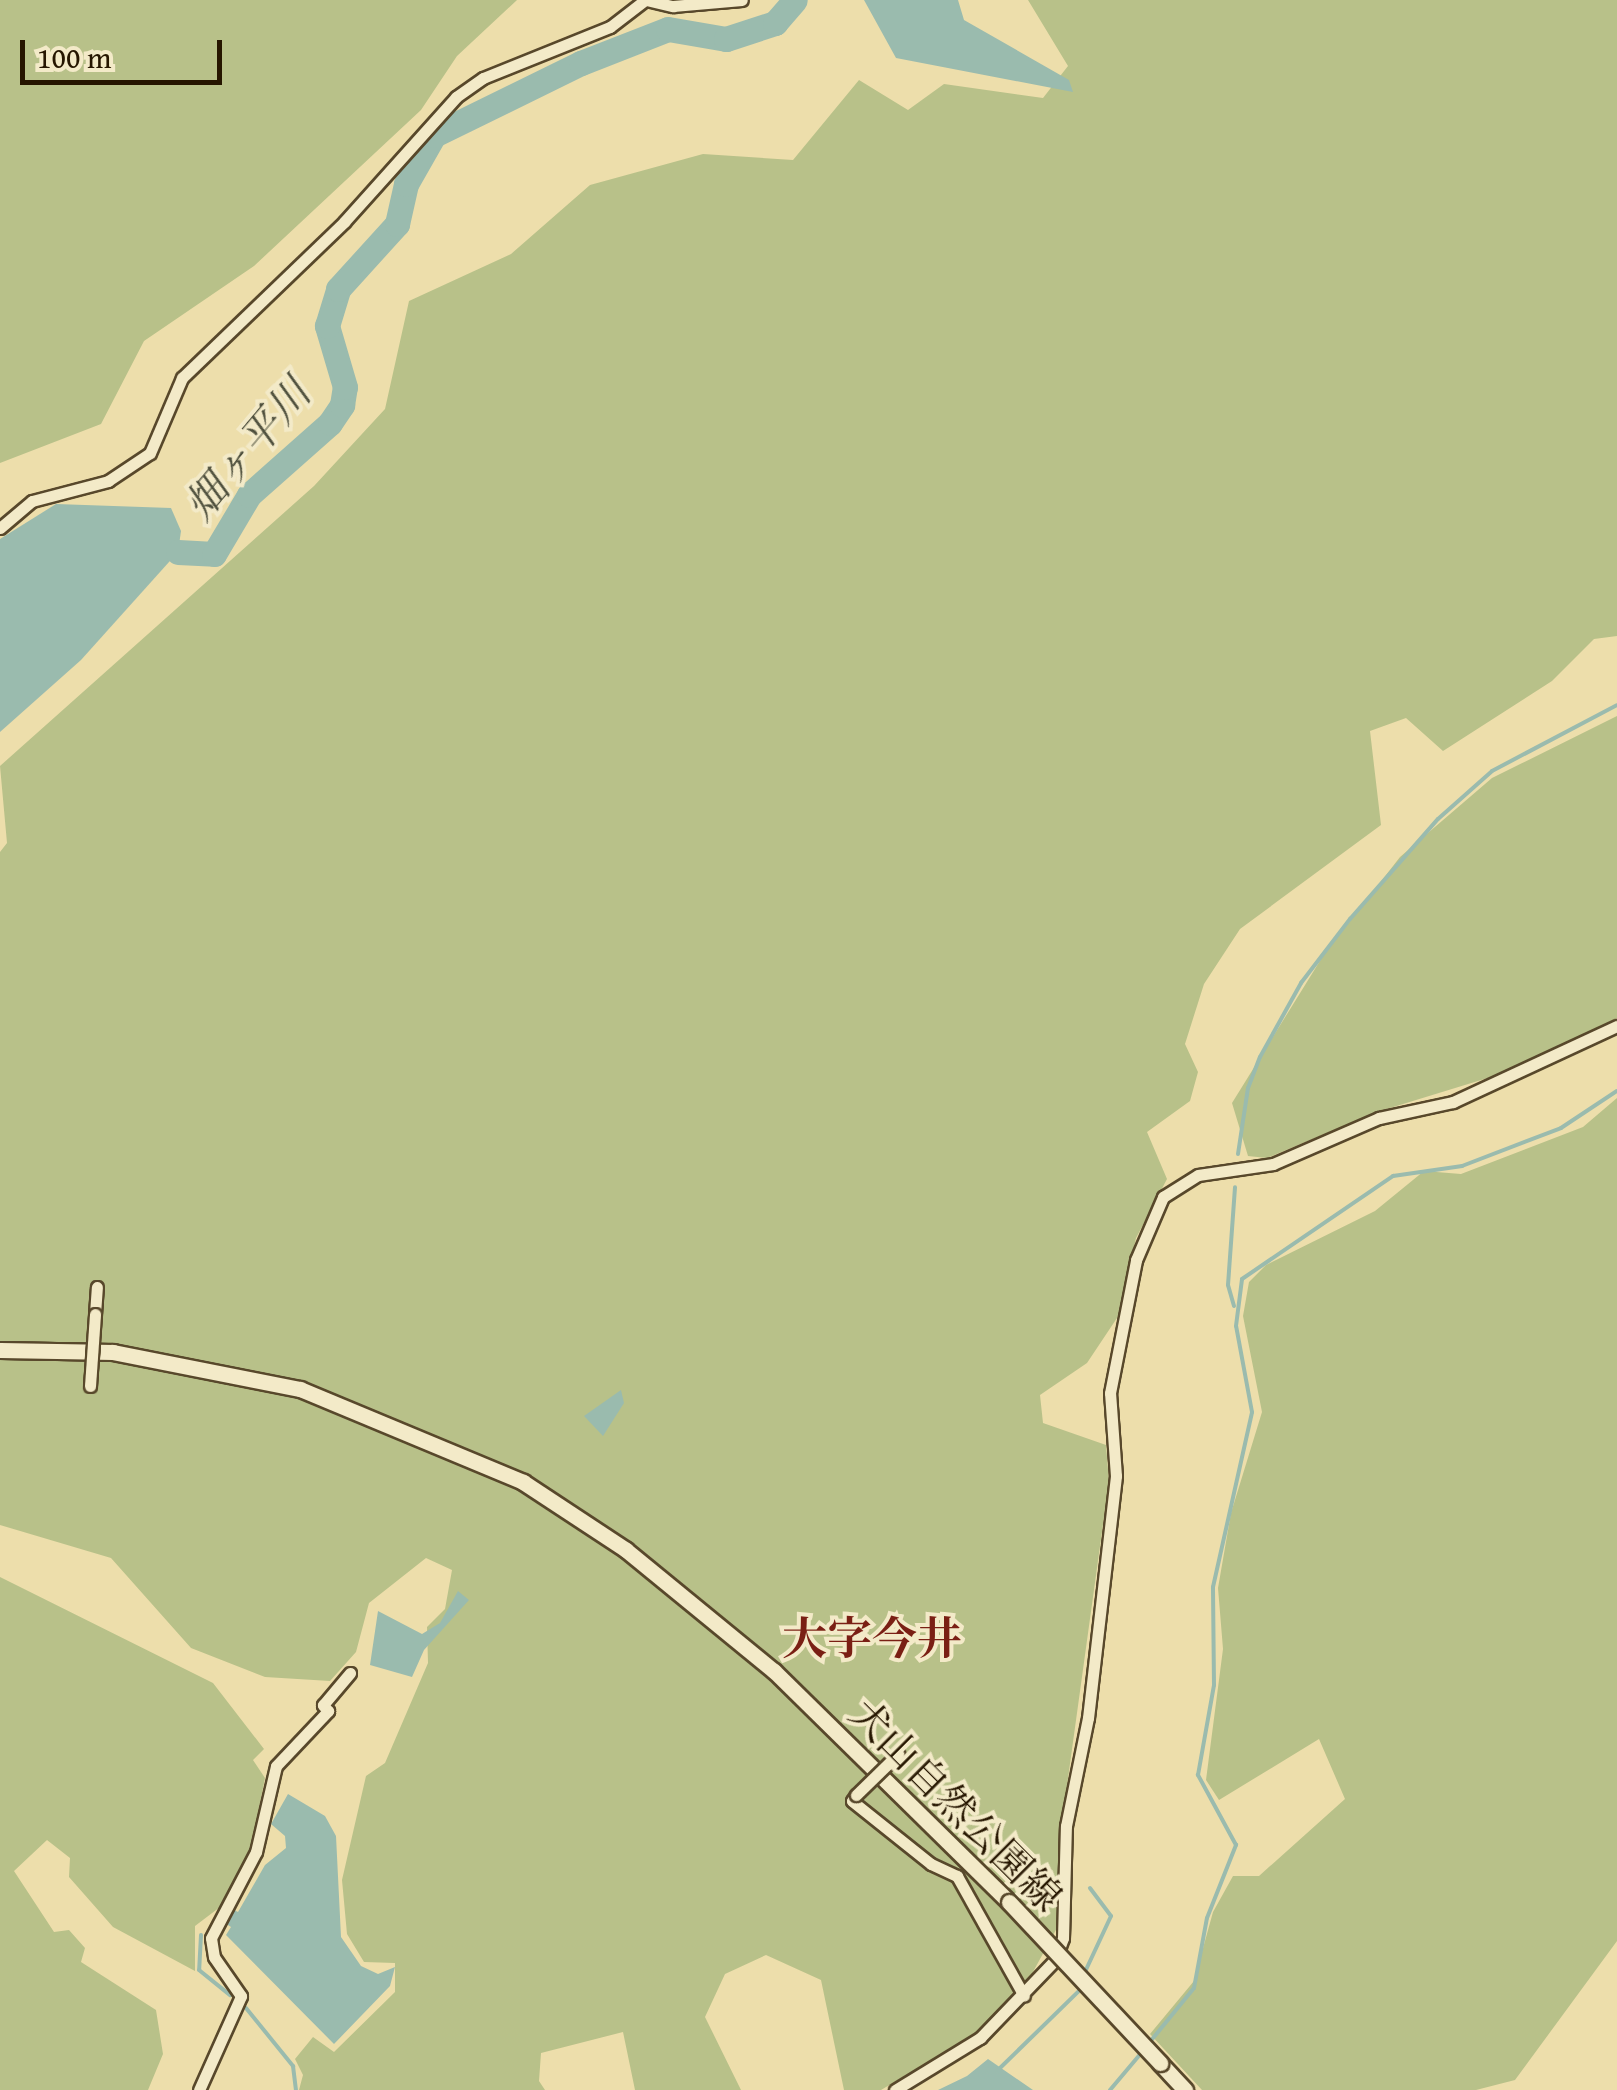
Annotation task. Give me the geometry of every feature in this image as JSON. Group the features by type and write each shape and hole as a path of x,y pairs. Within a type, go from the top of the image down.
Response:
{"main road":[{"name":"犬山自然公園線","path":"0,1350 112,1352 300,1389 524,1482 626,1550 774,1672 1008,1902 1185,2090"}],"street":[{"path":"0,528 32,501 108,480 150,454 182,378 344,222 456,97 483,78 610,27 645,0 673,6 742,0"},
{"path":"895,2090 980,2038 1024,1996 1054,1960 1063,1938 1066,1826 1088,1718 1114,1494 1110,1393 1136,1260 1162,1197 1198,1175 1273,1164 1379,1118 1453,1102 1617,1026"},
{"path":"90,1386 97,1287"},
{"path":"200,2090 241,1996 214,1956 210,1938 256,1852 276,1766 328,1711 322,1705 350,1673"},
{"path":"898,1754 852,1801 931,1864 956,1876 1024,1996"}],"green space":[{"path":"0,0 517,0 457,56 421,110 254,266 144,341 101,424 0,463"},
{"path":"1028,0 1617,0 1617,636 1594,639 1552,681 1443,751 1406,718 1370,731 1381,825 1240,929 1204,984 1185,1044 1198,1072 1190,1101 1147,1132 1167,1179 1136,1238 1119,1315 1087,1363 1040,1395 1043,1423 1106,1445 1109,1481 1061,1829 1057,1928 1028,1981 977,2033 881,2090 844,2090 821,1980 766,1955 725,1974 705,2017 741,2090 635,2090 623,2032 541,2053 539,2081 545,2090 299,2090 303,2075 295,2059 313,2037 334,2052 395,1992 395,1963 364,1962 347,1934 342,1880 366,1776 385,1763 428,1663 427,1627 445,1609 452,1570 426,1558 369,1603 356,1652 330,1681 265,1677 191,1648 111,1558 0,1525 0,852 7,843 0,766 314,486 385,409 409,301 511,254 590,185 703,154 793,160 859,80 908,110 944,84 1043,98 1068,66"},
{"path":"1617,716 1617,1018 1504,1073 1377,1112 1267,1158 1248,1156 1232,1103 1323,956 1400,857 1492,778"},
{"path":"1617,1098 1617,1941 1515,2080 1476,2090 1202,2090 1150,2034 1194,1981 1213,1912 1233,1876 1259,1876 1345,1799 1319,1739 1219,1800 1206,1780 1223,1649 1218,1588 1231,1513 1262,1412 1243,1316 1249,1282 1266,1265 1375,1211 1424,1171 1461,1174 1583,1127"},
{"path":"0,1577 213,1683 264,1749 253,1760 265,1778 251,1848 224,1904 195,1926 195,1971 113,1927 69,1877 70,1858 47,1840 14,1871 54,1932 69,1930 85,1948 81,1962 156,2010 163,2054 148,2090 0,2090"}],"shaded area":[{"path":"864,0 958,0 964,20 1069,80 1073,92 896,58"},
{"path":"56,504 171,508 181,531 178,552 81,660 0,732 0,539"},
{"path":"621,1390 624,1403 603,1436 584,1416"},
{"path":"458,1591 469,1600 424,1650 412,1677 370,1665 378,1611 422,1634 440,1623"},
{"path":"288,1794 325,1816 336,1836 341,1937 361,1966 378,1974 395,1967 390,1986 334,2044 226,1935 231,1927 222,1921 230,1908 238,1912 265,1865 286,1848 285,1836 271,1824"},
{"path":"988,2059 1033,2090 938,2090 967,2076"}],"waterway":[{"name":"畑ヶ平川","path":"178,552 214,554 249,495 330,423 342,405 345,387 327,326 338,289 397,224 406,184 434,135 581,63 668,29 726,39 775,23 795,0"},
{"path":"1238,1154 1248,1088 1260,1057 1301,983 1350,919 1438,819 1492,771 1617,705"},
{"path":"1149,2043 1194,1988 1207,1918 1236,1845 1198,1775 1214,1685 1213,1587 1252,1412 1236,1326 1242,1279 1393,1176 1462,1166 1561,1128 1617,1091"},
{"path":"1234,1306 1228,1285 1235,1187"},
{"path":"1084,1974 1111,1916 1090,1888"},
{"path":"201,1935 199,1970 230,1995"},
{"path":"999,2069 1081,1989"},
{"path":"246,2008 293,2066 296,2090"},
{"path":"1110,2090 1143,2051"}],"district":[{"name":"大字今井","path":"872,1638"}]}
